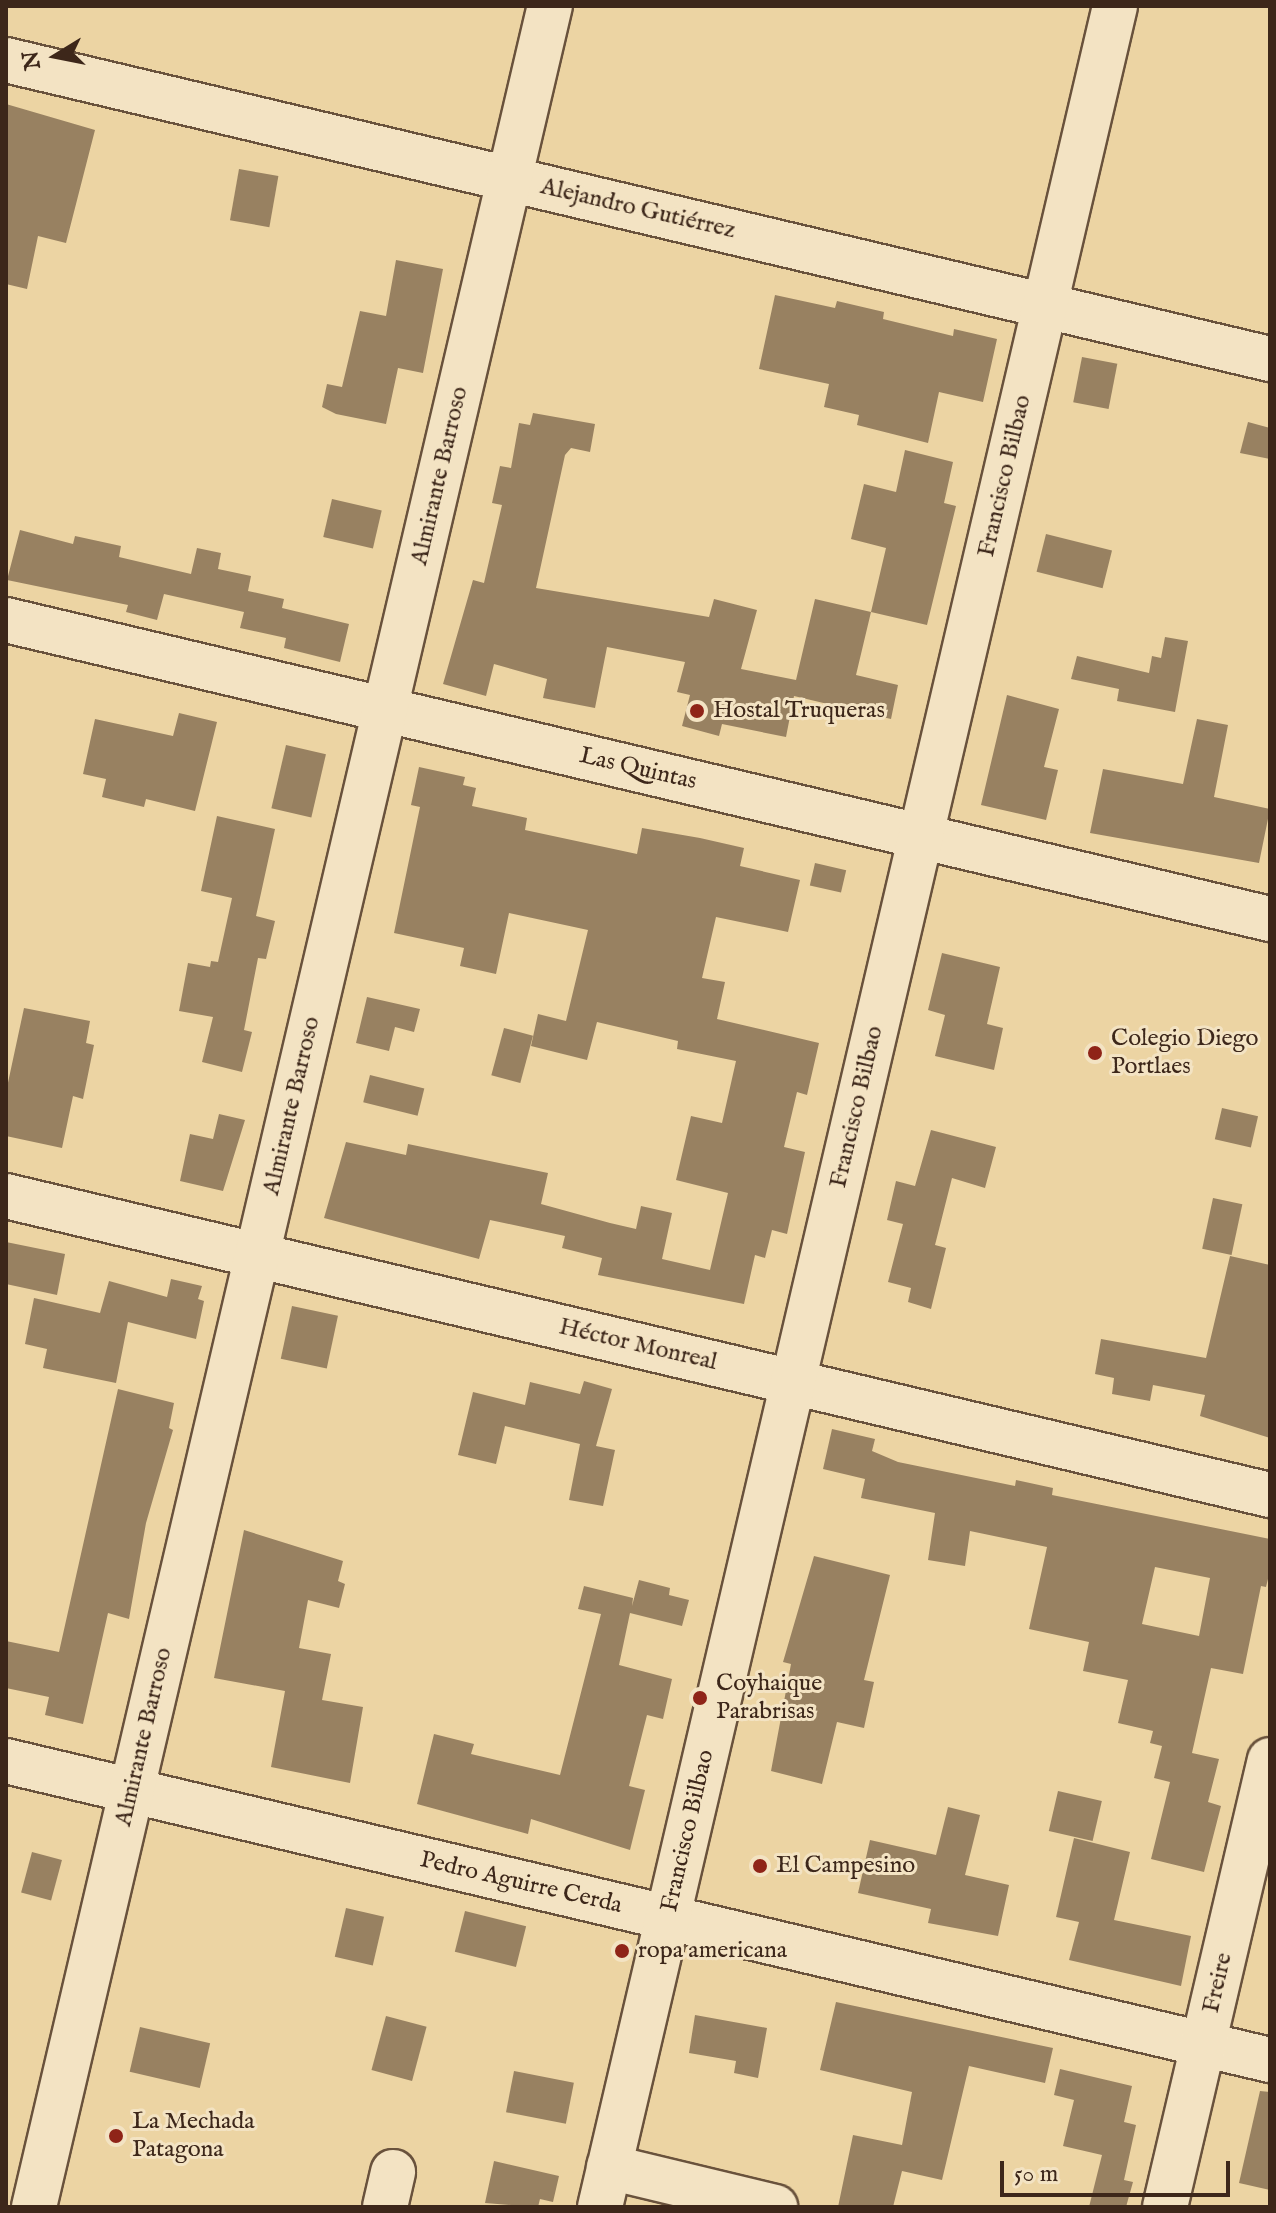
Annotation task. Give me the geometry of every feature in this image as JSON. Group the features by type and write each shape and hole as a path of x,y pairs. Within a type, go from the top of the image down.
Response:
{"street":[{"name":"Almirante Barroso","path":"34,2207 550,6"},
{"name":"Francisco Bilbao","path":"604,2187 1115,6"},
{"name":"Alejandro Gutiérrez","path":"6,60 1270,359"},
{"name":"Las Quintas","path":"6,620 1270,919"},
{"name":"Héctor Monreal","path":"6,1196 1270,1495"},
{"name":"Freire","path":"1165,2207 1270,1760"},
{"name":"Pedro Aguirre Cerda","path":"6,1761 1270,2060"},
{"path":"604,2187 775,2207"}],"building":[{"path":"6,104 95,130 66,243 38,236 27,289 6,284"},
{"path":"239,169 278,176 269,227 230,220"},
{"path":"396,260 443,269 423,373 398,368 386,424 336,414 322,407 327,384 342,387 360,311 386,316"},
{"path":"775,295 835,308 837,301 884,312 883,319 953,336 954,329 997,339 983,402 939,392 928,443 857,425 859,415 824,407 829,384 759,369"},
{"path":"1082,357 1117,364 1109,409 1073,402"},
{"path":"533,413 595,424 590,452 571,448 565,455 536,588 709,617 714,599 757,610 741,669 796,680 815,599 871,612 856,675 898,685 891,719 794,696 786,737 722,724 719,736 682,726 690,695 677,692 685,662 607,647 595,708 543,698 547,679 494,664 486,696 443,684 473,580 484,583 502,505 492,503 500,466 511,468 519,423 530,425"},
{"path":"1248,422 1270,428 1270,459 1240,453"},
{"path":"905,450 953,462 944,503 956,506 927,625 871,612 886,548 851,539 864,484 896,492"},
{"path":"332,499 382,510 373,548 323,537"},
{"path":"20,530 73,544 75,536 121,546 119,557 191,574 197,548 221,553 218,569 251,576 248,591 284,599 282,608 349,624 340,662 284,648 286,638 240,628 244,612 164,594 157,620 126,612 128,605 7,580"},
{"path":"1046,534 1112,550 1103,588 1037,572"},
{"path":"1165,637 1188,641 1175,712 1117,701 1119,689 1071,679 1077,656 1149,673 1152,656 1161,658"},
{"path":"1007,695 1059,709 1044,767 1058,770 1046,820 981,805"},
{"path":"179,713 217,722 195,811 146,799 144,807 102,797 106,779 83,774 95,719 173,736"},
{"path":"1197,719 1228,725 1214,797 1270,809 1259,863 1090,833 1103,769 1183,784"},
{"path":"286,745 326,754 311,818 271,808"},
{"path":"419,767 465,777 463,785 476,788 472,806 527,818 525,830 637,854 642,828 700,838 744,848 740,866 800,880 788,932 716,917 702,978 725,982 717,1019 819,1043 807,1095 797,1092 784,1147 805,1152 787,1234 772,1230 765,1258 755,1255 744,1304 598,1275 602,1258 562,1248 565,1236 490,1220 479,1259 324,1218 346,1142 406,1155 408,1144 548,1173 541,1204 610,1223 636,1229 641,1206 672,1213 662,1259 710,1270 728,1193 676,1180 691,1116 722,1123 736,1061 677,1049 678,1041 597,1022 587,1060 531,1046 538,1014 566,1021 588,930 509,913 496,974 460,966 464,948 394,933 420,807 411,805"},
{"path":"217,816 275,829 256,916 275,921 266,959 258,958 244,1030 252,1032 242,1072 202,1062 213,1017 179,1011 188,963 210,967 211,961 218,962 232,898 201,891"},
{"path":"815,863 846,870 841,893 810,885"},
{"path":"942,953 1000,967 987,1024 1003,1028 994,1070 935,1056 945,1015 928,1010"},
{"path":"367,997 420,1009 414,1032 395,1027 389,1051 356,1043"},
{"path":"24,1008 90,1021 86,1043 94,1045 83,1099 73,1096 62,1148 6,1136 6,1092"},
{"path":"504,1028 533,1036 520,1083 491,1075"},
{"path":"370,1075 424,1089 418,1116 363,1102"},
{"path":"1222,1108 1258,1116 1251,1148 1215,1139"},
{"path":"219,1114 245,1120 223,1191 180,1181 190,1134 213,1139"},
{"path":"931,1130 996,1147 985,1188 952,1178 935,1245 946,1248 931,1309 908,1302 911,1288 888,1282 903,1224 887,1220 896,1181 915,1186"},
{"path":"1213,1198 1242,1204 1232,1255 1202,1249"},
{"path":"6,1242 65,1254 57,1295 6,1284"},
{"path":"1230,1256 1270,1265 1270,1438 1200,1416 1205,1395 1153,1385 1150,1401 1112,1394 1114,1378 1095,1374 1101,1339 1206,1358"},
{"path":"171,1279 202,1286 198,1299 204,1301 196,1339 128,1322 116,1383 43,1368 47,1349 25,1344 34,1298 100,1313 109,1281 167,1297"},
{"path":"292,1306 338,1316 327,1369 281,1359"},
{"path":"584,1381 612,1389 596,1446 615,1450 603,1506 569,1500 580,1444 505,1426 496,1464 458,1455 473,1392 525,1405 530,1382 580,1394"},
{"path":"118,1389 174,1403 169,1428 173,1430 146,1523 129,1619 108,1613 83,1724 45,1715 49,1697 6,1688 6,1641 59,1652"},
{"path":"832,1429 875,1439 872,1451 898,1462 1015,1486 1016,1480 1053,1488 1052,1495 1270,1539 1270,1571 1266,1587 1261,1586 1243,1674 1211,1668 1192,1753 1219,1759 1208,1802 1221,1806 1204,1872 1151,1859 1170,1782 1154,1778 1162,1746 1150,1743 1153,1731 1118,1723 1128,1680 1083,1671 1089,1642 1029,1629 1047,1547 970,1531 965,1566 928,1560 935,1513 861,1498 865,1479 823,1469","holes":["1155,1567 1210,1578 1199,1636 1142,1624"]},
{"path":"244,1530 343,1561 338,1581 345,1584 339,1608 308,1600 299,1648 331,1654 322,1700 363,1707 350,1783 271,1767 285,1691 214,1678"},
{"path":"814,1556 890,1575 864,1680 874,1682 864,1728 837,1722 822,1784 771,1771 791,1664 783,1662"},
{"path":"639,1580 670,1588 669,1595 689,1600 682,1626 630,1613 619,1665 672,1679 663,1719 647,1715 629,1786 645,1790 630,1850 531,1819 528,1834 417,1804 434,1734 474,1744 471,1754 560,1775 601,1614 578,1609 584,1586 633,1598 632,1606"},
{"path":"1058,1791 1102,1801 1093,1841 1049,1831"},
{"path":"948,1807 980,1815 965,1875 1009,1885 998,1936 928,1923 931,1909 858,1893 870,1840 936,1855"},
{"path":"1074,1838 1130,1852 1114,1920 1191,1936 1181,1986 1069,1960 1079,1922 1056,1917"},
{"path":"32,1852 62,1860 51,1901 21,1893"},
{"path":"346,1908 384,1917 373,1965 335,1957"},
{"path":"465,1911 526,1926 516,1967 455,1952"},
{"path":"836,2002 1053,2048 1045,2083 969,2066 942,2180 902,2171 893,2207 838,2207 853,2135 902,2145 912,2092 820,2070"},
{"path":"695,2015 767,2028 758,2078 734,2073 736,2061 689,2053"},
{"path":"386,2016 427,2027 412,2081 372,2070"},
{"path":"140,2027 210,2043 200,2088 130,2072"},
{"path":"1060,2069 1132,2086 1124,2122 1136,2125 1124,2180 1133,2182 1126,2207 1089,2207 1102,2155 1063,2146 1074,2100 1054,2095"},
{"path":"514,2071 574,2083 566,2124 506,2112"},
{"path":"1260,2091 1270,2092 1270,2190 1239,2183"},
{"path":"494,2161 559,2176 553,2202 540,2199 538,2207 485,2203"}],"place":[{"name":"Hostal Truqueras","path":"697,711"},
{"name":"Colegio Diego Portlaes","path":"1095,1053"},
{"name":"Coyhaique Parabrisas","path":"700,1698"},
{"name":"El Campesino","path":"760,1866"},
{"name":"ropa americana","path":"622,1951"},
{"name":"La Mechada Patagona","path":"116,2136"}]}
